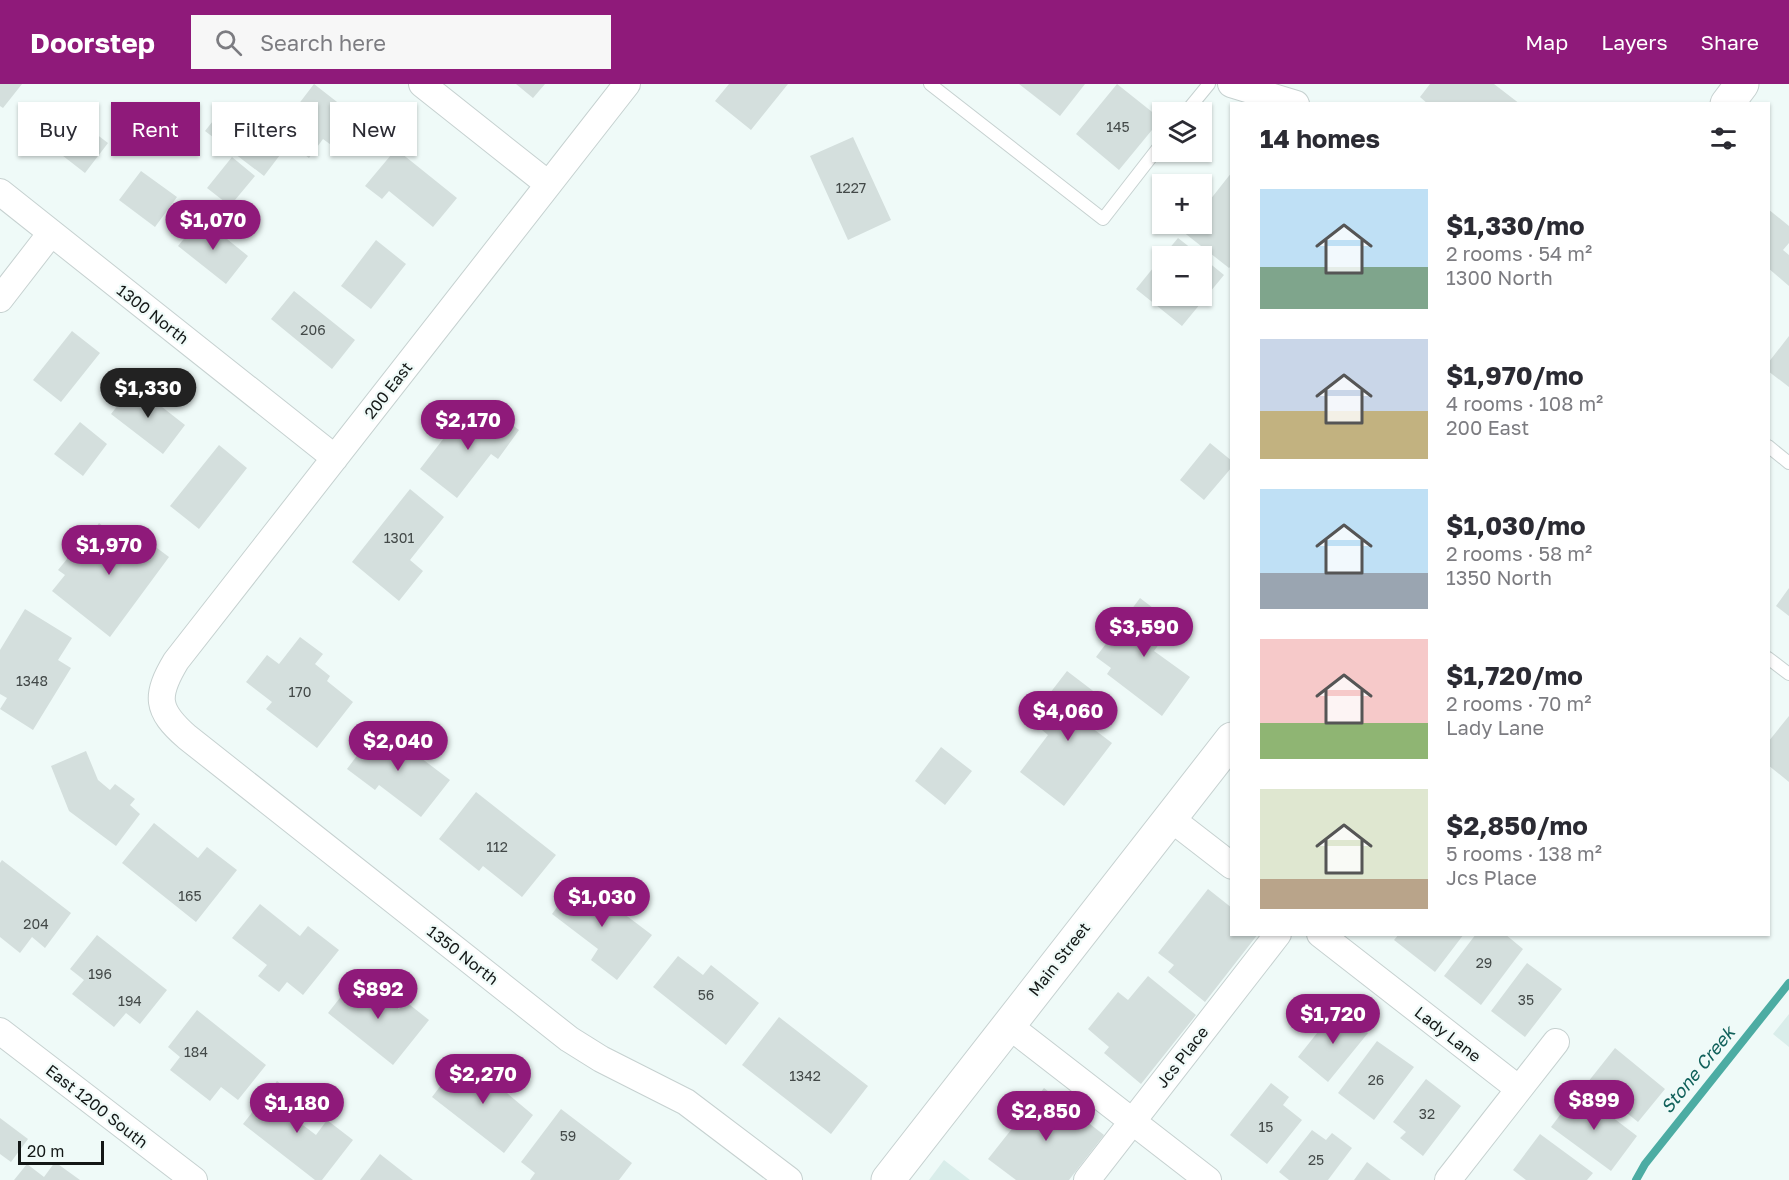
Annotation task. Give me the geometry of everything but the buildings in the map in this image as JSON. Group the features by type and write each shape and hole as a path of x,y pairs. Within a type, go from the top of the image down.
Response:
{"main road":[{"path":"1728,102 1742,84"},
{"name":"Main Street","path":"888,1180 1230,742"}],"street":[{"path":"422,84 548,184"},
{"name":"200 East","path":"160,701 162,688 176,661 627,84"},
{"path":"1231,84 1290,102"},
{"name":"1300 North","path":"0,192 335,458"},
{"path":"0,298 51,233"},
{"name":"1350 North","path":"160,701 166,715 187,737 569,1039 601,1059 686,1102 789,1180"},
{"path":"1170,818 1230,864"},
{"name":"Jcs Place","path":"1087,1180 1276,936"},
{"name":"Lady Lane","path":"1323,936 1519,1089"},
{"path":"1008,1025 1208,1180"},
{"name":"East 1200 South","path":"0,1031 194,1180"},
{"path":"1448,1180 1556,1042"}],"lane":[{"path":"930,84 1103,219 1152,156"},
{"path":"1194,102 1209,84"},
{"path":"1770,448 1789,463"},
{"path":"1770,660 1789,674"}],"shaded area":[{"path":"1789,1014 1789,1047 1773,1034"},
{"path":"944,1160 970,1180 929,1180"}],"waterway":[{"name":"Stone Creek","path":"1636,1180 1645,1164 1789,983"}]}
